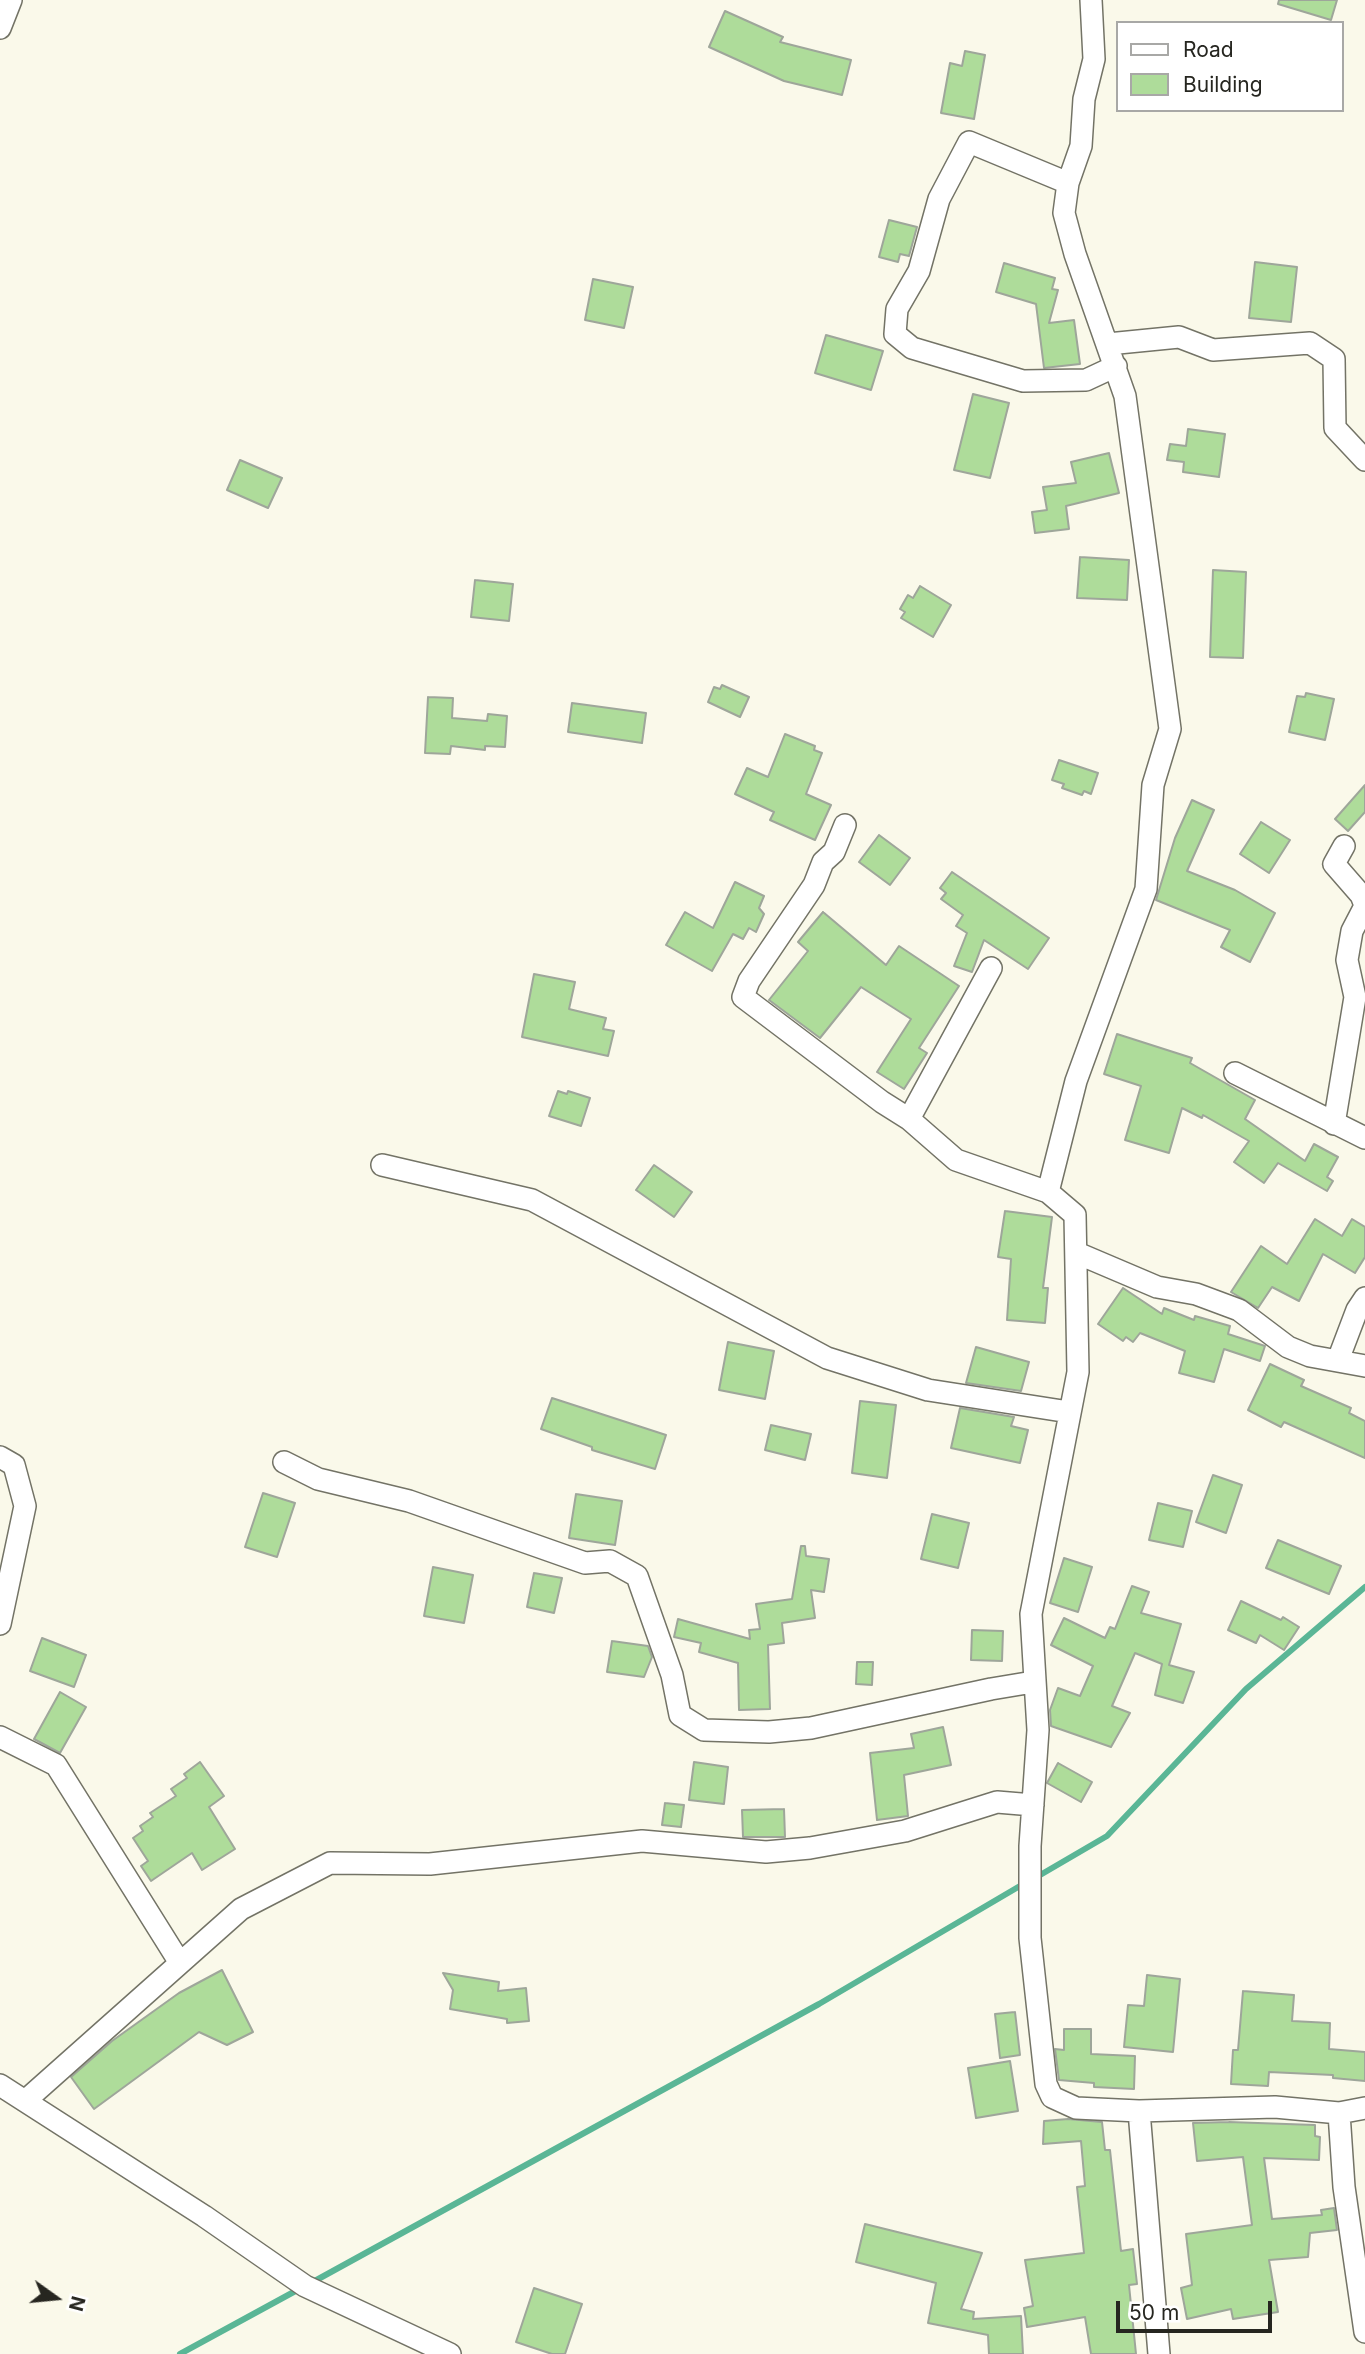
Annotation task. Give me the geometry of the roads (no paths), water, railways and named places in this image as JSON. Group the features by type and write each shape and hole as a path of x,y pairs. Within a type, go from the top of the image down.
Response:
{"street":[{"path":"0,28 11,0"},
{"path":"1048,1192 1076,1081 1146,889 1153,785 1170,729 1155,631 1132,432 1116,366 1064,212 1068,183 1081,146 1084,99 1094,59 1091,0"},
{"path":"1068,183 969,142 939,199 919,271 897,309 895,334 912,348 1023,381 1086,380 1116,366"},
{"path":"1108,344 1179,337 1213,350 1310,343 1334,359 1335,428 1365,460"},
{"path":"845,825 834,852 823,862 814,885 749,981 743,997 882,1102 909,1119 956,1160 1048,1192 1075,1215 1078,1372 1031,1614 1038,1730 1033,1805 1030,1938 1046,2084 1052,2097 1063,2104 1139,2110 1275,2107 1339,2113 1365,2108"},
{"path":"1334,1124 1355,997 1347,960 1352,931 1365,906 1361,895 1334,864 1344,846"},
{"path":"909,1119 991,968"},
{"path":"1235,1073 1365,1138"},
{"path":"382,1165 532,1200 827,1358 928,1390 1069,1412"},
{"path":"1077,1253 1157,1287 1196,1294 1239,1310 1287,1347 1310,1356 1365,1366"},
{"path":"1338,1360 1357,1310 1365,1298"},
{"path":"0,1457 14,1465 25,1506 0,1623"},
{"path":"284,1462 318,1479 409,1501 585,1563 610,1561 637,1576 672,1675 680,1715 704,1730 769,1732 811,1728 978,1691 1033,1682"},
{"path":"0,1737 56,1765 180,1963"},
{"path":"24,2101 241,1909 330,1863 430,1864 642,1841 777,1851 905,1831 997,1802 1033,1805"},
{"path":"0,2085 204,2216 305,2286 450,2354"},
{"path":"1139,2110 1159,2354"},
{"path":"1339,2113 1343,2188 1365,2332"}],"waterway":[{"path":"1035,1878 1107,1836 1246,1689 1365,1587"},
{"path":"311,2283 819,2004 1025,1883"},
{"path":"180,2354 301,2288"}]}
